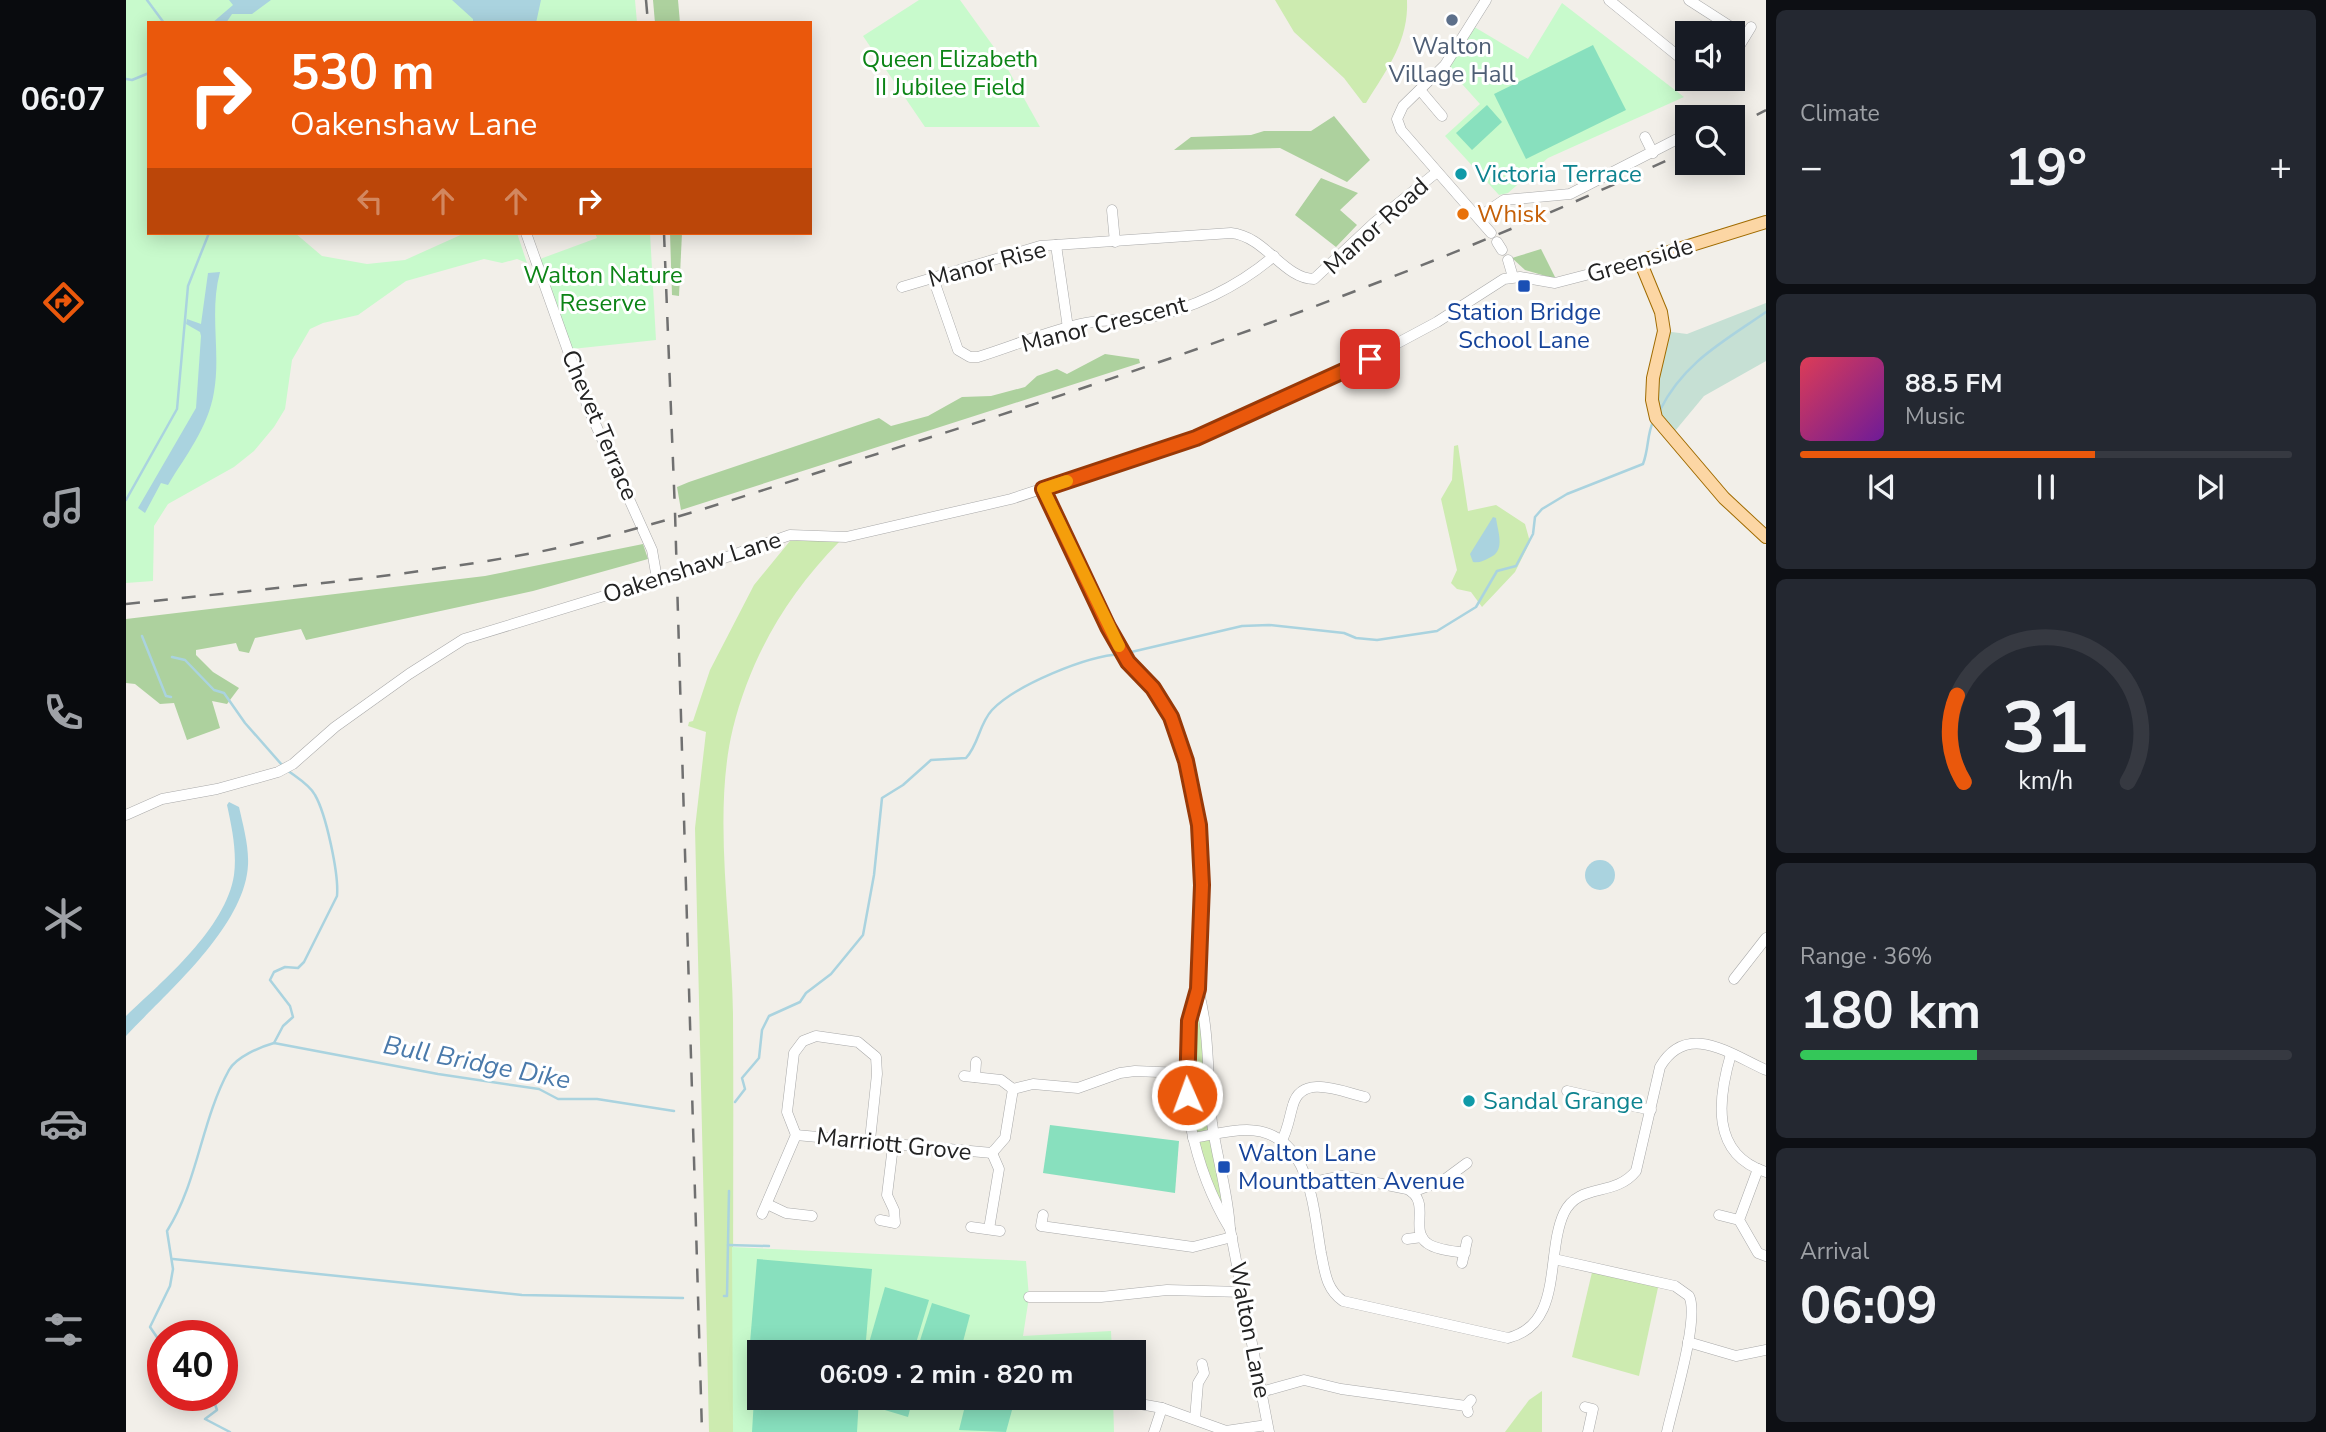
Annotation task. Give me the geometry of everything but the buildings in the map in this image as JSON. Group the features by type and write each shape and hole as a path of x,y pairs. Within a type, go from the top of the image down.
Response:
{"main road":[{"name":"Greenside","path":"1640,261 1766,222"},
{"path":"1640,261 1661,312 1664,331 1653,379 1652,400 1656,417 1724,498 1766,537"}],"street":[{"path":"1486,0 1445,65 1400,110 1397,123 1497,242"},
{"path":"1609,0 1675,54"},
{"path":"1689,0 1722,21"},
{"path":"1420,90 1441,112"},
{"path":"1645,137 1653,153"},
{"path":"1479,218 1504,200 1527,202 1570,194 1675,141"},
{"name":"Manor Road","path":"1314,279 1374,223 1437,172"},
{"path":"1112,210 1115,242"},
{"name":"Manor Rise","path":"902,287 1027,248 1242,234 1252,237 1302,276 1314,279"},
{"name":"Chevet Terrace","path":"527,235 589,410 662,578"},
{"path":"1056,245 1068,328"},
{"name":"Manor Crescent","path":"933,278 954,342 958,350 970,357 1068,328 1095,322 1145,318 1174,309 1212,296 1258,270 1274,256"},
{"path":"1508,260 1513,277"},
{"name":"Greenside","path":"1513,277 1555,283 1640,261"},
{"name":"Oakenshaw Lane","path":"126,815 162,799 217,789 285,768 335,727 457,643 790,536 802,534 831,538 863,533 1043,489 1196,438 1347,371 1437,322 1497,283 1513,277"},
{"name":"Walton Lane","path":"1043,489 1123,653 1153,688 1171,717 1186,761 1199,825 1202,885 1198,989 1189,1021 1185,1076 1194,1139 1214,1202 1231,1233"},
{"path":"1751,978 1737,974 1766,938"},
{"name":"Walton Lane","path":"1198,989 1206,1019 1206,1074 1214,1135 1229,1199 1231,1233 1268,1428"},
{"path":"762,1214 796,1135 787,1112 794,1053 803,1041 816,1036 858,1042 876,1057 877,1074 870,1140"},
{"path":"1194,1139 1250,1130 1281,1142 1300,1161 1309,1183 1328,1284 1337,1297 1351,1304 1508,1338 1522,1335 1537,1322 1543,1310 1555,1259 1559,1226 1573,1200 1587,1193 1614,1188 1627,1182 1636,1171 1660,1067 1676,1047 1690,1042 1704,1043 1766,1070"},
{"path":"1731,1054 1721,1087 1720,1116 1733,1147 1762,1170 1739,1220"},
{"path":"975,1077 976,1062"},
{"path":"964,1076 1001,1080 1013,1090 1033,1084 1078,1088 1120,1073 1135,1071 1185,1076 1206,1074"},
{"path":"1281,1142 1294,1100 1305,1088 1317,1086 1365,1097"},
{"path":"1573,1089 1651,1110"},
{"name":"Marriott Grove","path":"992,1153 1006,1138 1013,1090"},
{"name":"Marriott Grove","path":"796,1135 992,1153"},
{"path":"880,1220 895,1223 896,1217 887,1195 893,1146"},
{"name":"Marriott Grove","path":"989,1229 999,1169 992,1153"},
{"path":"1309,1183 1342,1175 1412,1192 1438,1183 1467,1163"},
{"path":"1412,1192 1421,1207 1422,1237 1430,1245 1463,1258 1467,1241"},
{"path":"767,1204 786,1213 812,1216"},
{"path":"1043,1215 1041,1226 1193,1247 1231,1233"},
{"path":"1719,1215 1739,1220 1758,1253 1766,1256"},
{"path":"971,1227 1000,1231"},
{"path":"1407,1239 1422,1237"},
{"path":"1555,1259 1683,1290 1689,1296 1693,1310 1688,1342 1667,1432"},
{"path":"1029,1297 1101,1297 1167,1290 1243,1292"},
{"path":"1688,1342 1736,1356 1766,1350"},
{"path":"1195,1419 1198,1383 1204,1373 1202,1364"},
{"path":"1261,1392 1304,1380 1341,1389 1468,1406"},
{"path":"1146,1405 1162,1408 1226,1431 1268,1428"},
{"path":"1585,1407 1593,1409 1588,1432"},
{"path":"1154,1432 1162,1408"}],"green space":[{"name":"Walton Nature Reserve","path":"126,0 635,0 637,21 147,21 147,235 297,235 322,256 367,264 405,260 461,235 518,235 527,263 517,259 502,263 484,259 406,281 358,315 323,323 310,329 292,360 285,409 274,427 254,451 234,467 168,504 154,526 153,581 126,583"},
{"path":"653,0 678,0 680,21 655,21"},
{"name":"Queen Elizabeth II Jubilee Field","path":"919,0 960,0 1001,57 1040,127 925,127 863,36"},
{"path":"1275,0 1407,0 1407,15 1400,42 1366,103 1363,103 1344,78 1294,32"},
{"path":"1562,3 1684,97 1548,158 1508,193 1499,195 1445,136 1480,104 1445,65 1471,25 1528,59"},
{"path":"1593,45 1626,110 1526,159 1494,94"},
{"path":"1487,105 1502,122 1472,150 1456,133"},
{"path":"1334,116 1370,160 1347,182 1280,148 1174,150 1191,137 1251,135 1264,131 1311,131"},
{"path":"1321,178 1358,193 1340,210 1357,225 1336,247 1295,215"},
{"name":"Walton Nature Reserve","path":"596,235 650,235 656,340 572,349 540,259 597,238"},
{"path":"670,235 682,235 679,296 672,295"},
{"path":"1541,249 1556,279 1525,270 1512,258"},
{"path":"1766,303 1766,361 1704,396 1670,437 1652,400 1664,331 1687,334"},
{"path":"1105,354 1139,359 1140,363 681,510 677,487 689,482 879,418 891,426 928,416 962,397 991,396 1025,387 1037,376 1057,369 1067,374"},
{"path":"1458,445 1468,511 1496,505 1525,524 1530,542 1515,572 1482,607 1471,592 1457,589 1451,583 1457,570 1441,499 1452,480 1454,446"},
{"path":"804,539 839,542 787,605 761,651 741,702 727,761 724,833 733,1014 734,1432 709,1432 695,828 706,732 688,726 689,722 693,721 710,670 754,585 790,541"},
{"path":"643,544 648,559 533,591 306,640 301,629 255,638 249,653 239,651 236,643 196,650 196,655 213,672 239,688 227,704 212,701 220,728 187,740 174,703 160,704 135,684 126,683 126,619 485,576"},
{"path":"1198,989 1206,1074 1230,1229 1193,1138 1185,1076"},
{"path":"1050,1125 1179,1141 1175,1193 1043,1173"},
{"path":"732,1247 1026,1261 1029,1297 1023,1336 1111,1331 1111,1340 747,1340 747,1410 1113,1410 1114,1432 733,1432"},
{"path":"757,1259 872,1269 866,1340 750,1340"},
{"path":"1593,1268 1659,1283 1639,1376 1572,1357"},
{"path":"885,1287 929,1300 917,1340 870,1340"},
{"path":"932,1303 970,1315 963,1340 920,1340"},
{"path":"1542,1391 1542,1432 1505,1432 1529,1400"},
{"path":"753,1410 858,1410 857,1432 752,1432"},
{"path":"885,1410 910,1410 908,1417"},
{"path":"964,1410 1012,1410 1006,1432 959,1430"}],"water":[{"path":"229,0 271,0 252,14 232,14 227,21 214,21 233,5"},
{"path":"452,0 541,0 536,21 473,19"},
{"path":"220,272 215,302 216,377 207,418 168,485 161,483 145,513 138,508 196,408 201,336 200,332 186,324 187,319 201,324 208,273"},
{"path":"1493,517 1496,518 1499,535 1498,551 1485,560 1473,562 1470,554"},
{"path":"229,802 239,807 248,858 243,888 233,912 200,958 126,1036 126,1016 191,952 206,934 229,895 235,858 227,805"},
{"path":"1600,860 1606,861 1614,869 1614,881 1606,889 1600,890 1594,889 1586,881 1585,875 1586,869 1594,861"}],"waterway":[{"path":"147,0 163,21"},
{"path":"126,79 132,80 147,74"},
{"path":"126,500 177,409 188,286 208,235"},
{"name":"Bull Bridge Dike","path":"1660,410 1670,393 1693,366 1766,312"},
{"name":"Bull Bridge Dike","path":"1127,653 1242,626 1269,625 1344,633 1356,638 1377,640 1437,631 1476,607 1497,571 1516,566 1533,534 1535,517 1542,509 1567,494 1643,464 1653,422"},
{"path":"142,636 166,696 171,697"},
{"name":"Bull Bridge Dike","path":"735,1102 745,1089 742,1078 759,1058 762,1030 769,1016 800,1002 806,993 831,974 863,935 874,875 882,798 903,785 931,760 966,758 992,710 1017,691 1071,666 1121,654"},
{"path":"172,657 185,660 214,690 224,693 245,723 282,765"},
{"path":"274,1043 283,1026 293,1017 290,1006 270,980 274,972 285,967 298,968 304,962 337,896 334,859 319,804 310,788 287,770"},
{"name":"Bull Bridge Dike","path":"153,1320 170,1286 173,1269 167,1231 186,1192 212,1110 232,1065 255,1050 274,1043 438,1074 539,1089 558,1099 597,1099 674,1111"},
{"path":"724,1296 727,1296 729,1191"},
{"path":"728,1245 769,1246"},
{"path":"173,1259 522,1295 683,1298"},
{"path":"216,1411 205,1419 230,1432"}],"railway":[{"path":"646,0 648,21"},
{"path":"1745,121 1766,110"},
{"path":"126,604 482,562 621,533 983,421 1289,316 1490,238 1675,157"},
{"path":"664,235 675,512 702,1432"}],"slow traffic":[{"path":"1067,481 1043,489 1119,646"}],"place":[{"name":"Walton Village Hall","path":"1452,20"},
{"name":"Victoria Terrace","path":"1461,174"},
{"name":"Whisk","path":"1463,214"},
{"name":"Station Bridge School Lane","path":"1524,286"},
{"name":"Sandal Grange","path":"1469,1101"},
{"name":"Walton Lane Mountbatten Avenue","path":"1224,1167"}],"route":[{"path":"1187,1095 1185,1076 1189,1021 1198,989 1202,885 1199,825 1186,761 1171,717 1153,688 1128,662 1108,627 1043,489 1196,438 1323,383 1370,359"}]}
